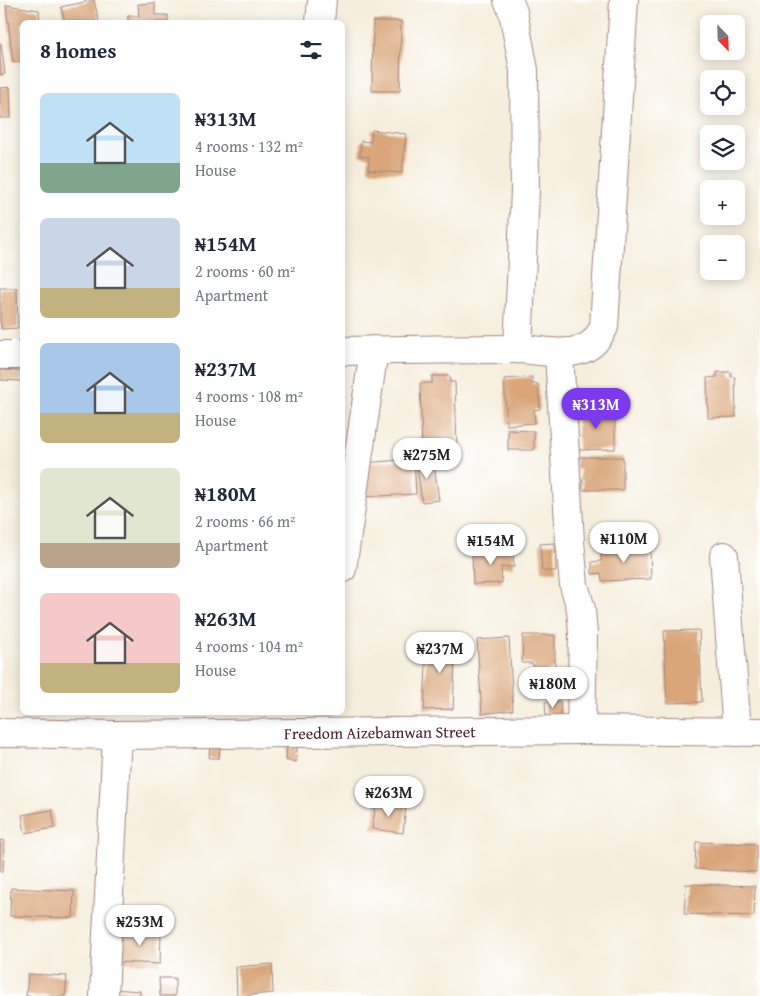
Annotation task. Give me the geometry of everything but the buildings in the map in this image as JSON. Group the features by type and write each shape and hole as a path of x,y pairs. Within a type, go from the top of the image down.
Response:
{"street":[{"path":"320,20 322,0"},
{"path":"508,0 513,12 524,70 525,190 518,349"},
{"path":"345,351 518,349 559,352 580,350 590,346 598,338 604,327 624,0"},
{"path":"345,548 374,350"},
{"path":"559,352 570,541 574,585 581,609 583,634 581,730"},
{"path":"0,355 20,355"},
{"path":"724,556 748,732"},
{"name":"Freedom Aizebamwan Street","path":"0,733 117,735 320,723 581,730 748,732"},
{"path":"104,996 117,735"}]}
